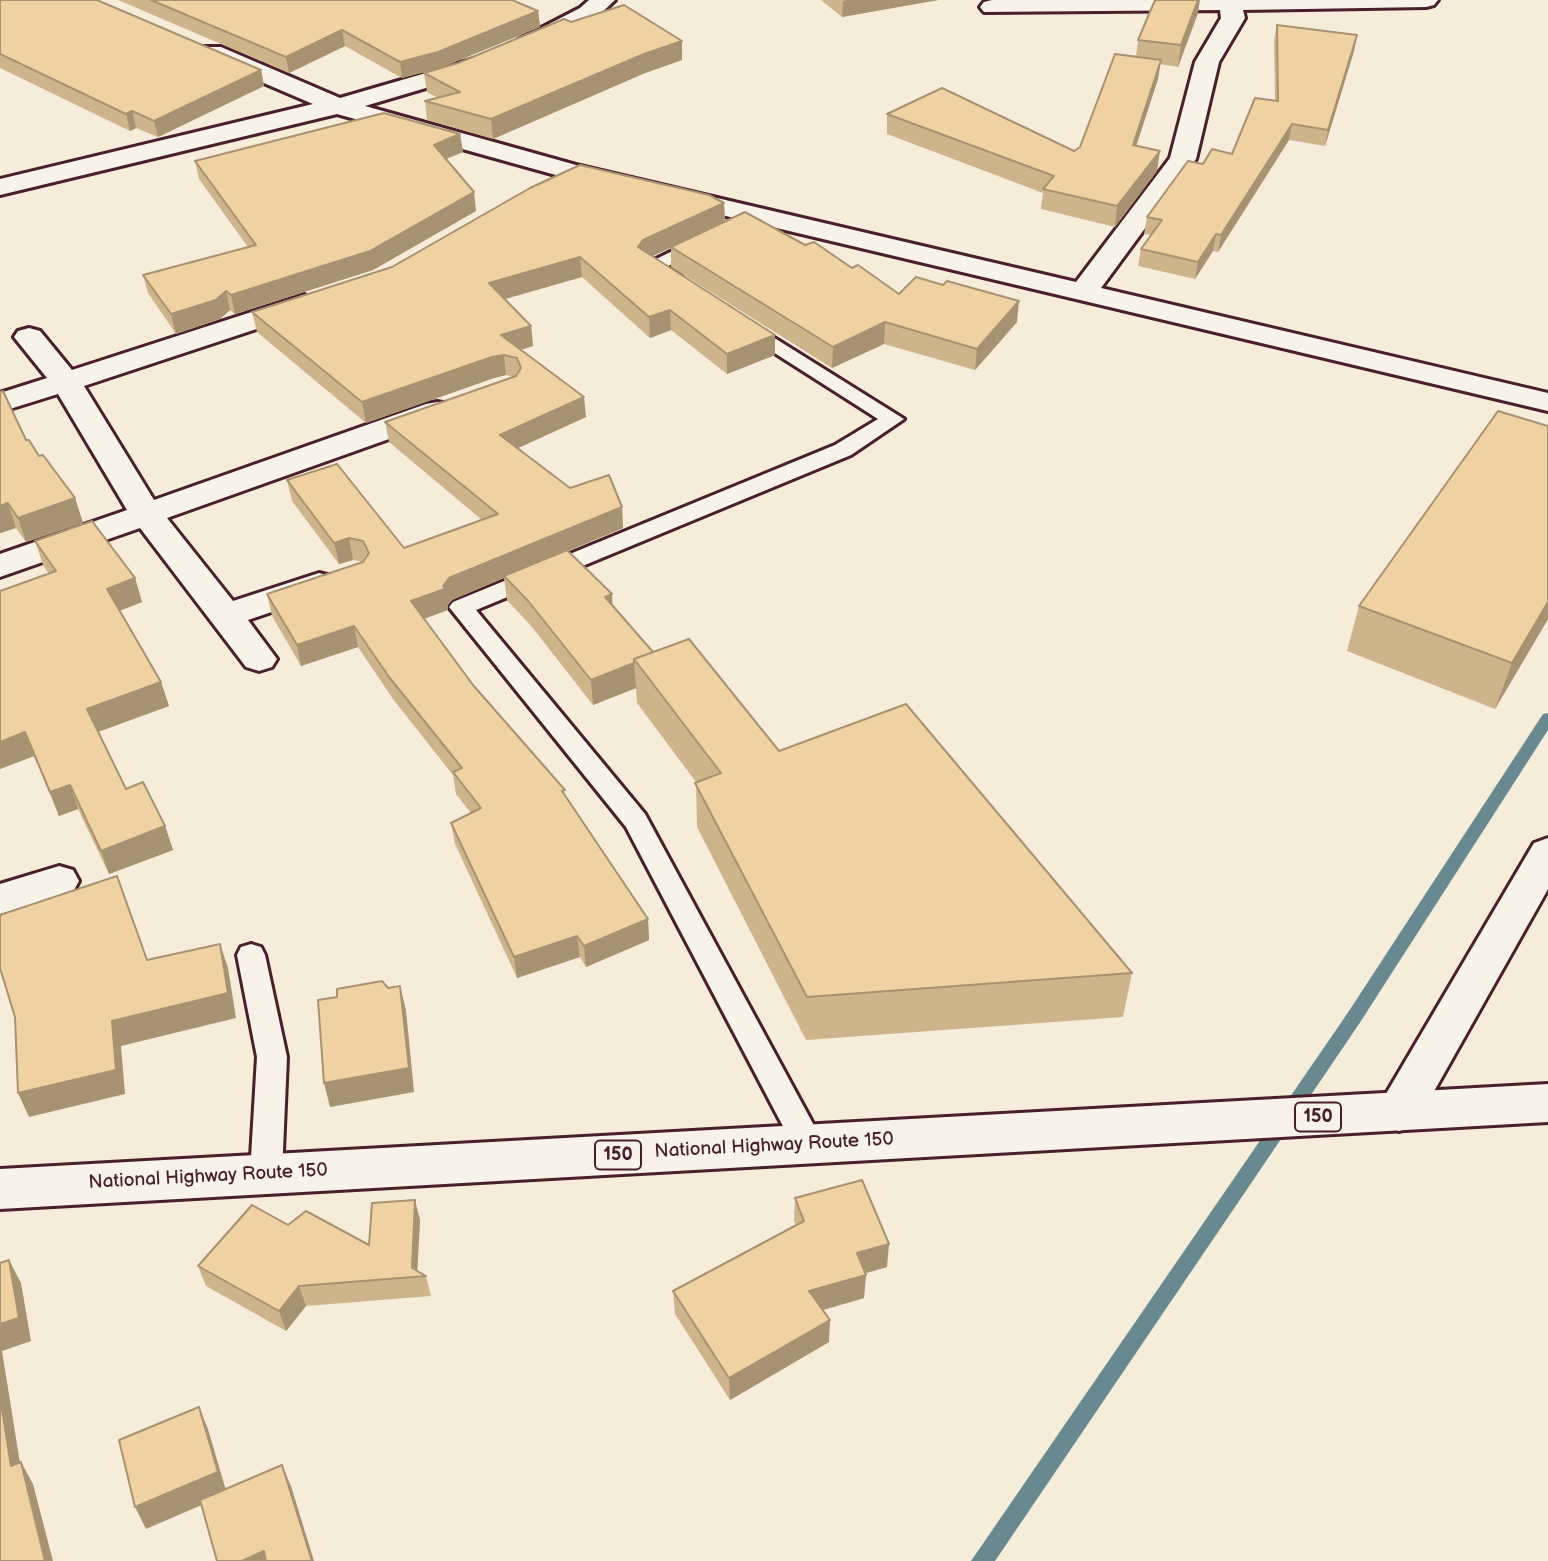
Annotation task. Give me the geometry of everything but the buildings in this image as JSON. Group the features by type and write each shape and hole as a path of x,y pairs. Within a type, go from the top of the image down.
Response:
{"main road":[{"path":"0,187 338,106 450,75 499,57 568,24 603,0"},
{"path":"992,7 1426,0"},
{"path":"1082,294 1183,159 1207,62 1233,18 1230,4"},
{"path":"190,43 338,106 570,171 1548,402"},
{"path":"535,191 570,171"},
{"path":"0,403 331,295"},
{"path":"29,337 66,382 146,514 259,659"},
{"path":"0,566 467,401"},
{"path":"225,617 354,573"},
{"path":"1399,1112 1548,853"},
{"path":"0,899 59,881"},
{"name":"National Highway Route 150","path":"0,1189 1548,1103"}],"lane":[{"path":"698,295 652,266 761,215"},
{"path":"721,310 893,419 843,450 461,607 636,821 808,1144"},
{"path":"251,956 272,1057 266,1174"}],"waterway":[{"path":"982,1561 1353,1019 1548,718"}]}
